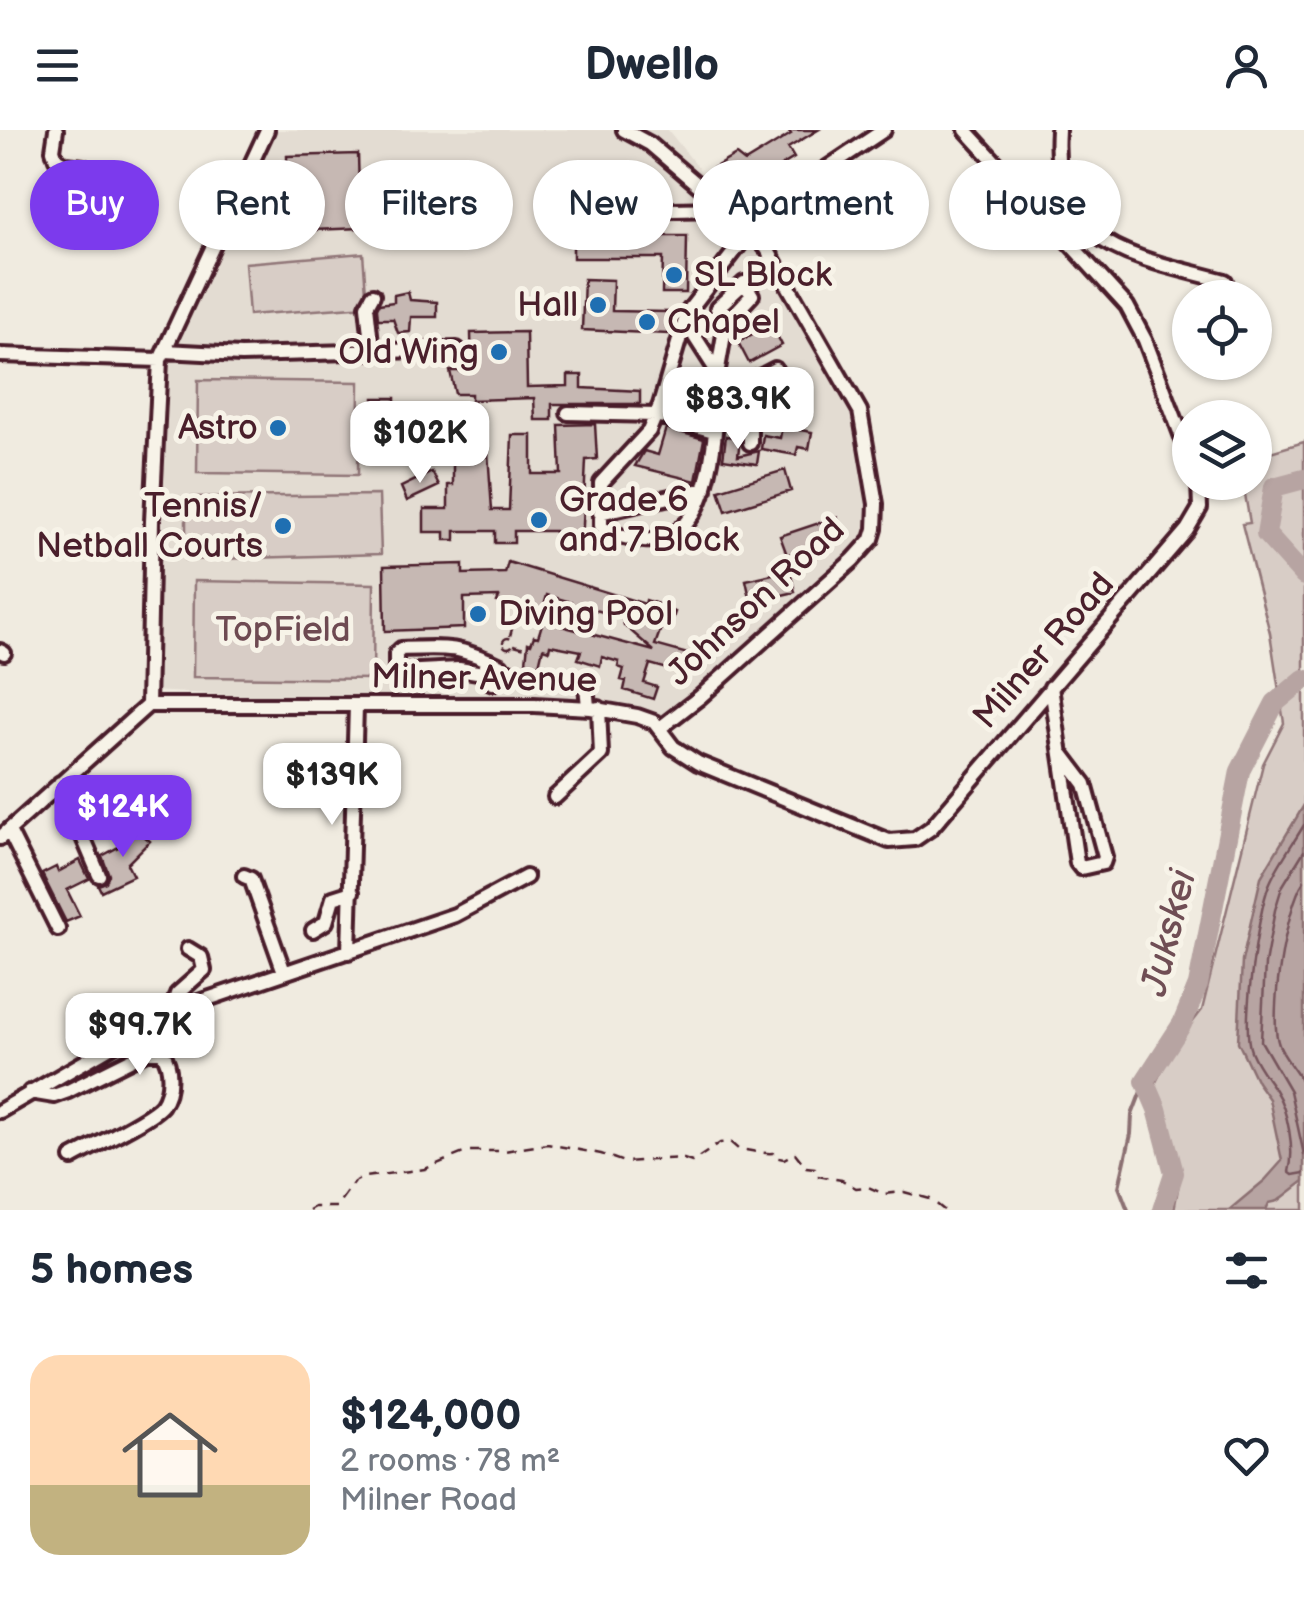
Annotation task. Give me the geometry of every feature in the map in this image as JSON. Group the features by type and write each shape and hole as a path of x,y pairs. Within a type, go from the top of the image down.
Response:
{"street":[{"path":"56,130 53,150 58,160"},
{"path":"58,929 4,834 148,705 150,553 162,356 267,130"},
{"name":"Johnson Road","path":"624,130 650,144 693,180"},
{"path":"839,160 884,130"},
{"path":"966,130 1127,306 1145,340 1172,411"},
{"path":"1058,130 1056,158 1065,197 1099,239 1132,256 1221,280"},
{"path":"716,273 752,295 726,323 705,490 690,523 674,535 655,541 616,536 603,529 601,483 649,431 687,313 716,273 735,250"},
{"name":"Johnson Road","path":"660,728 700,698 853,560 872,539 875,529 876,504 860,411 766,250"},
{"path":"372,352 367,306 373,296"},
{"path":"687,313 696,337 750,424 750,443"},
{"path":"0,355 457,350"},
{"path":"729,390 737,390 775,369"},
{"path":"568,413 656,415 714,431"},
{"path":"600,513 705,490"},
{"name":"Milner Road","path":"906,842 930,828 1187,530 1200,508 1200,500"},
{"path":"494,674 452,647 401,649 396,654 396,669 400,672 459,669 589,689 601,754 555,797"},
{"path":"486,705 494,674"},
{"path":"1051,687 1077,862 1081,868 1098,867 1104,864 1105,857 1085,784 1063,754"},
{"name":"Milner Avenue","path":"148,705 594,708 646,719 660,728 673,747 698,763 889,841 906,842"},
{"path":"349,952 356,706"},
{"path":"60,783 99,875"},
{"path":"244,876 251,879 284,972"},
{"path":"0,1111 172,1011 455,915 526,877"},
{"path":"312,930 326,922 333,898 352,892"},
{"path":"172,1011 177,994 204,970 201,957 188,949"},
{"path":"30,1092 54,1096 146,1052 162,1052 168,1060 170,1076 158,1109 72,1158"}],"path":[{"path":"516,615 510,638 513,644 526,648"},
{"path":"510,638 504,644 507,648 513,644"},
{"path":"309,1210 314,1206 336,1207 354,1182 364,1177 425,1170 468,1151 504,1151 547,1144 624,1162 681,1158 692,1162 720,1143 730,1142 738,1149 756,1148 784,1159 795,1153 806,1167 815,1168 817,1176 884,1194 904,1192 930,1199 944,1210"}],"shaded area":[{"path":"269,130 668,130 693,161 693,250 760,250 848,395 858,422 873,504 872,527 865,540 695,696 678,710 660,715 564,699 348,701 151,691 158,360 211,250 325,250 325,160 255,160"}],"green space":[{"path":"363,253 367,306 249,315 245,263"},
{"name":"Astro","path":"198,380 359,382 358,475 197,473"},
{"path":"1304,442 1304,1210 1174,1210 1180,1178 1155,1084 1175,1045 1202,1010 1263,764 1284,723 1270,633 1242,524 1250,523 1246,500 1272,500 1272,451"},
{"name":"Tennis/ Netball Courts","path":"379,495 381,554 186,560 186,497"},
{"name":"TopField","path":"194,581 374,584 373,679 193,677"}],"water":[{"path":"1304,805 1304,1181 1278,1201 1269,1203 1266,1210 1229,1210 1282,1161 1269,1099 1238,1042 1242,961 1261,877"}],"building":[{"path":"788,130 818,130 788,148 794,158 791,160 748,160 791,134"},
{"path":"358,154 358,160 345,160 345,229 325,229 325,160 287,160 287,156"},
{"path":"673,236 687,236 686,293 662,293 663,258 573,258 573,250 673,250"},
{"path":"584,279 613,280 612,311 668,312 668,334 582,330"},
{"path":"408,292 410,300 437,302 437,317 411,317 410,332 398,333 393,319 378,319 377,308 379,304 394,302 394,295"},
{"path":"771,324 782,345 749,363 738,342"},
{"name":"Old Wing","path":"526,332 527,387 568,386 568,375 582,375 582,388 640,391 640,404 552,404 552,420 535,420 534,398 471,400 471,394 455,394 450,371 472,371 471,333"},
{"path":"374,398 395,398 395,448 373,448"},
{"path":"595,424 597,459 586,460 582,546 555,546 555,531 514,531 514,543 495,543 495,531 455,531 455,540 445,540 445,532 424,532 424,509 448,509 453,452 488,452 492,510 509,510 512,435 532,435 532,474 561,474 559,425"},
{"path":"782,427 812,432 809,449 798,447 796,455 761,449 763,435 780,438"},
{"path":"666,428 704,439 696,481 635,466 644,451 658,455"},
{"path":"726,436 740,438 738,456 759,451 757,464 723,459"},
{"path":"785,470 791,491 726,511 719,490"},
{"path":"432,472 439,486 407,501 401,487"},
{"path":"837,517 844,535 823,542 827,554 815,558 812,547 787,555 780,536"},
{"path":"508,562 645,604 646,600 675,612 669,630 661,628 655,645 688,654 682,673 650,664 644,683 657,687 653,699 624,690 624,669 618,667 619,662 602,657 600,666 578,659 581,651 550,645 549,650 543,648 539,665 526,662 528,643 538,637 543,621 654,651 624,625 622,617 584,607 581,612 567,614 571,602 547,595 542,613 497,602 499,597 464,598 464,628 385,631 384,566 463,564 463,574 505,573"},
{"path":"790,570 795,592 760,600 762,610 753,612 746,580"},
{"path":"137,830 150,841 127,864 133,876 101,891 98,885 106,882 109,875 102,856"},
{"path":"80,860 89,879 67,890 80,916 66,922 42,874 56,867 58,872"}],"waterway":[{"name":"Jukskei","path":"1304,479 1274,487 1266,534 1304,576"},
{"name":"Jukskei","path":"1162,1210 1174,1173 1157,1109 1145,1081 1182,1024 1198,985 1240,771 1275,703 1304,679"},
{"path":"1128,1210 1119,1187 1132,1115 1145,1081"}],"place":[{"name":"SL Block","path":"674,275"},
{"name":"Hall","path":"598,305"},
{"name":"Chapel","path":"647,322"},
{"name":"Old Wing","path":"499,352"},
{"name":"Astro","path":"278,428"},
{"name":"Grade 6 and 7 Block","path":"539,520"},
{"name":"Tennis/ Netball Courts","path":"283,526"},
{"name":"Diving Pool","path":"478,614"}]}
